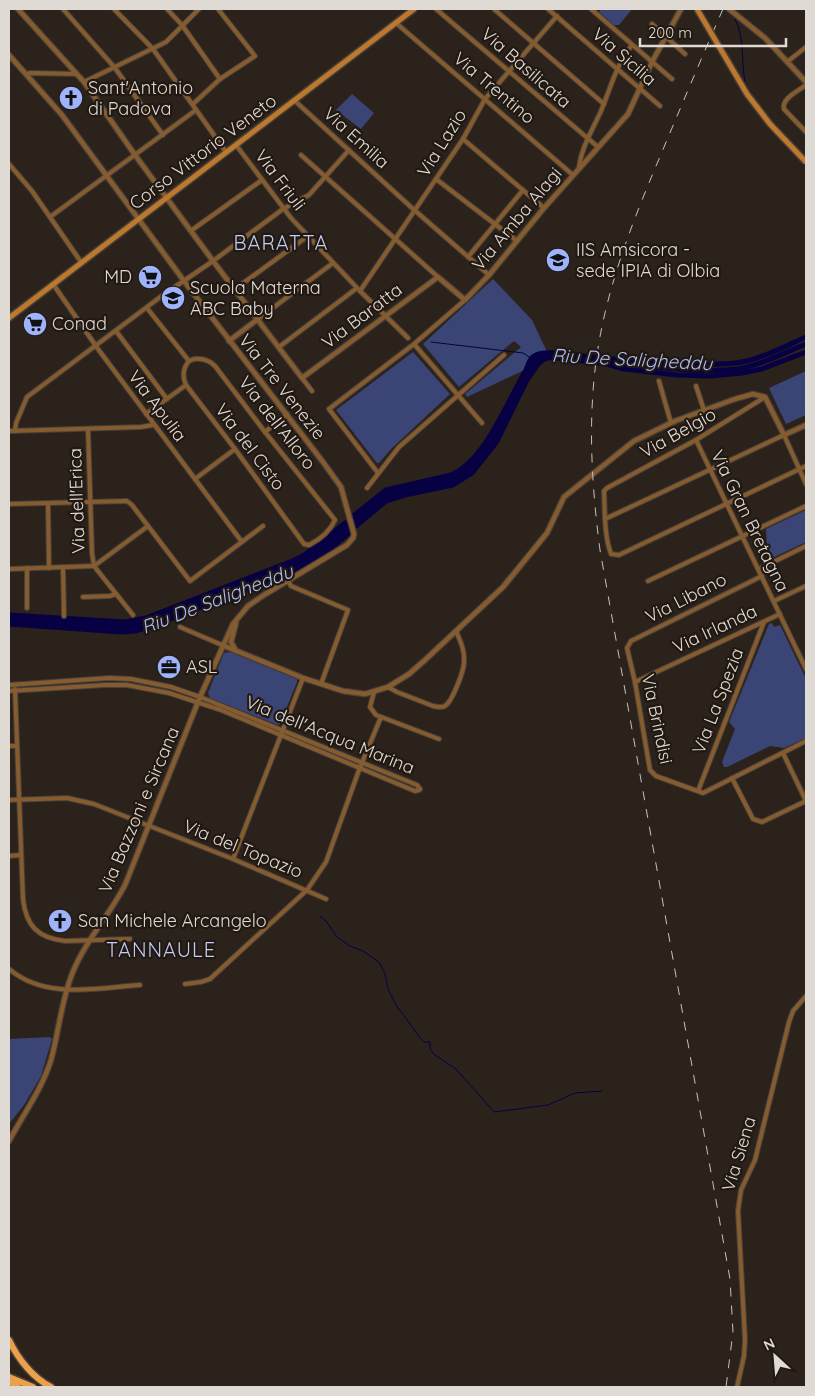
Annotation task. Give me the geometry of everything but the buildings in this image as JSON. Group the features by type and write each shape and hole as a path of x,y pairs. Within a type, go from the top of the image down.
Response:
{"highway":[{"path":"9,1340 17,1355 26,1366 35,1376 51,1387"},
{"path":"9,1377 33,1387"},
{"path":"9,1381 18,1387"}],"main road":[{"name":"Corso Vittorio Veneto","path":"9,318 414,9"},
{"path":"697,9 736,77 758,109 806,162"}],"street":[{"path":"18,9 84,82 135,155 312,392"},
{"path":"63,9 116,68 163,135"},
{"path":"114,9 153,49 226,152"},
{"path":"167,9 182,25 220,79"},
{"path":"84,82 166,42 199,9"},
{"path":"192,104 220,79 255,56 218,9"},
{"name":"Via Basilicata","path":"436,9 598,147"},
{"path":"494,9 604,104"},
{"name":"Via Sicilia","path":"548,9 660,106"},
{"path":"591,9 672,79"},
{"name":"Via Amba Alagi","path":"378,472 329,409 414,344 465,300 489,276 544,208 628,114 652,62 681,9"},
{"path":"729,9 765,38 806,84 782,104 784,109 806,132"},
{"name":"Via Lazio","path":"279,347 359,290 436,179 485,100 557,16"},
{"name":"Via Trentino","path":"396,23 573,175"},
{"path":"652,24 685,54"},
{"path":"579,168 588,140 620,60 632,45"},
{"path":"787,62 806,47"},
{"name":"Via Tre Venezie","path":"9,54 62,115 228,341 287,414 340,487 354,531 353,538 347,545 288,581"},
{"path":"27,74 76,74"},
{"name":"Via Emilia","path":"295,100 489,276"},
{"path":"50,217 196,110"},
{"path":"463,138 544,208"},
{"name":"Via Friuli","path":"236,145 283,209 384,316 408,338"},
{"path":"15,431 16,423 27,397 283,209 309,195 349,150"},
{"path":"301,155 465,300"},
{"path":"9,164 32,191 81,262"},
{"path":"436,179 518,241"},
{"path":"192,230 262,180"},
{"path":"468,257 523,190"},
{"path":"236,289 308,236"},
{"path":"228,341 333,263"},
{"name":"Via Baratta","path":"302,378 438,277"},
{"name":"Via Apulia","path":"53,284 153,425 242,542"},
{"path":"146,414 186,385 183,375 189,361 147,308"},
{"path":"116,331 167,399"},
{"path":"414,344 482,423"},
{"path":"367,488 399,447 504,355"},
{"name":"Via dell'Alloro","path":"189,361 204,359 210,361 215,366 335,520 332,528 309,545"},
{"path":"659,382 671,423"},
{"name":"Via del Cisto","path":"186,385 304,544 309,545"},
{"path":"696,386 704,410"},
{"path":"180,627 303,678 352,693 365,694 374,692 388,687 409,674 426,660 511,578 547,533 564,498 634,440 704,410 753,394 765,397 806,484"},
{"name":"Via Belgio","path":"606,519 604,491 607,488 696,440 765,397"},
{"path":"265,432 287,414"},
{"path":"9,431 140,428 153,425"},
{"path":"806,425 606,519 609,548 612,554 618,555 806,466"},
{"name":"Via dell'Erica","path":"88,429 94,566 133,616"},
{"name":"Via Gran Bretagna","path":"696,440 806,670"},
{"path":"195,479 235,449"},
{"path":"9,504 91,501 127,502 132,505 190,582 263,526"},
{"path":"48,503 49,568"},
{"path":"648,581 806,506"},
{"path":"9,569 94,566 148,526"},
{"path":"759,569 806,546"},
{"path":"63,567 64,616"},
{"path":"27,568 27,608"},
{"name":"Via Libano","path":"627,648 631,641 762,576"},
{"path":"236,651 231,642 238,615 264,595 288,581 291,586 348,610 321,684"},
{"path":"774,601 806,586"},
{"path":"83,597 116,594"},
{"name":"Via Irlanda","path":"635,682 780,614"},
{"name":"Via Bazzoni e Sircana","path":"9,1142 36,1094 51,1060 67,990 78,960 125,885 222,645 238,615"},
{"name":"Via La Spezia","path":"698,791 764,622"},
{"path":"388,687 433,706 438,707 447,704 452,697 464,662 462,646 456,631"},
{"name":"Via Brindisi","path":"627,648 635,682 650,770 656,776 703,793 732,778"},
{"path":"9,685 108,678 131,679 171,687 200,700"},
{"path":"233,858 303,678"},
{"path":"15,684 21,855 24,910 27,919 33,928 54,940 65,942 130,939"},
{"path":"9,691 127,685 200,700"},
{"path":"374,692 370,707 376,715 439,739"},
{"name":"Via dell'Acqua Marina","path":"200,700 283,730 417,785 420,788 415,791 280,736 200,700"},
{"path":"185,984 210,979 307,890 326,862 362,762 381,717"},
{"path":"782,753 806,801 762,822 753,819 732,778 782,753 806,741"},
{"path":"9,746 17,746"},
{"name":"Via del Topazio","path":"9,800 67,798 81,800 150,826 203,850 233,858 326,899"},
{"path":"9,856 21,855"},
{"path":"9,969 27,981 39,986 67,990 140,985"},
{"name":"Via Siena","path":"737,1387 744,1356 745,1339 739,1200 741,1190 755,1160 789,1022 793,1011 806,996"}],"shaded area":[{"path":"601,9 632,9 619,25 614,25 599,12"},
{"path":"352,94 374,113 361,129 336,110"},
{"path":"493,279 532,320 550,358 467,397 465,394 521,347 514,341 459,387 423,344"},
{"path":"413,352 450,394 377,463 336,410"},
{"path":"806,371 806,415 786,424 769,388"},
{"path":"806,510 806,542 768,560 766,529"},
{"path":"772,623 774,627 780,625 806,679 806,738 784,748 770,746 724,767 722,762 735,729 729,722 769,624"},
{"path":"230,652 297,679 280,724 278,725 210,698 208,693 224,653"},
{"path":"50,1037 52,1039 41,1076 24,1105 9,1124 9,1039"}],"waterway":[{"path":"735,19 742,42 745,82"},
{"name":"Riu De Saligheddu","path":"806,337 771,353 735,363 685,364 558,353 536,355 532,357 503,414 485,444 463,468 451,475 386,490 352,517 356,526 386,501 453,485 472,473 496,443 527,380 538,364 544,359 552,357 600,362 624,369 677,375 711,376 762,369 806,352"},
{"path":"431,342 523,353 534,360"},
{"name":"Riu De Saligheddu","path":"634,365 698,370 737,369 764,362 806,344"},
{"name":"Riu De Saligheddu","path":"9,619 128,626 147,621 297,565 309,558 386,497 403,490 448,482 466,473 495,437 534,360 548,355 634,365"},
{"name":"Riu De Saligheddu","path":"9,615 125,622 146,618 295,560 306,554 345,523 349,533 315,561 302,567 158,624 135,631 122,632 9,624"},
{"path":"320,916 326,921 337,937 379,962 385,974 388,989 396,1005 421,1039 424,1042 430,1042 430,1049 435,1055 456,1069 494,1112 548,1105 575,1093 602,1091"}],"railway":[{"path":"723,9 650,181 616,272 604,318 595,368 592,446 594,498 600,550 730,1279 733,1332 726,1387"}],"place":[{"name":"Sant'Antonio di Padova","path":"71,98"},
{"name":"IIS Amsicora - sede IPIA di Olbia","path":"558,260"},
{"name":"MD","path":"150,277"},
{"name":"Scuola Materna ABC Baby","path":"173,298"},
{"name":"Conad","path":"35,324"},
{"name":"ASL","path":"169,667"},
{"name":"San Michele Arcangelo","path":"60,921"}],"district":[{"name":"BARATTA","path":"281,243"},
{"name":"TANNAULE","path":"161,950"}]}
